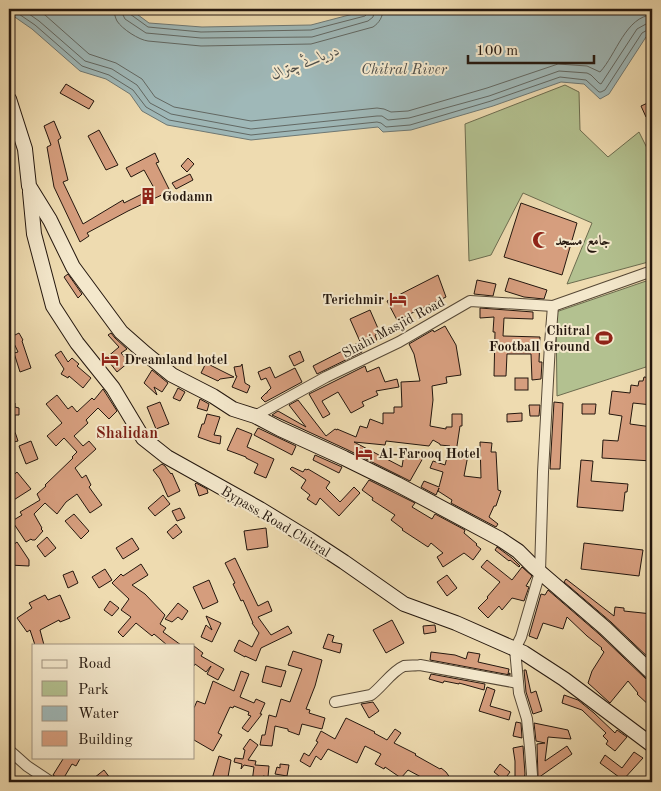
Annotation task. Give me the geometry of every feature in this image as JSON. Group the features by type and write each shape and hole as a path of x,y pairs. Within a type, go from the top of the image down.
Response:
{"street":[{"name":"Bypass Road Chitral","path":"9,99 25,149 34,234 53,306 77,343 114,388 143,438 167,457 309,539 404,604 456,623 524,653 564,678 652,745"},
{"path":"30,186 74,267 121,332 172,376 213,396 233,409 255,416 397,484 500,539 518,552 605,628 652,673"},
{"name":"Shahi Masjid Road","path":"255,416 326,377 398,342 470,301 553,306 652,271"},
{"path":"530,782 532,775 527,719 518,683 516,649 540,572 545,433 553,306"},
{"path":"336,702 371,695 405,666 420,666 518,683"},
{"path":"9,750 27,766 51,782"}],"green space":[{"path":"565,85 579,92 580,130 608,157 639,132 652,158 652,261 567,284 592,223 523,193 491,255 469,261 465,124"},
{"name":"Chitral Football Ground","path":"652,279 652,365 557,396 556,312"}],"water":[{"name":"Chitral River","path":"9,9 130,9 149,23 202,27 311,25 372,9 652,9 652,33 646,37 609,94 600,99 584,84 561,82 493,106 411,130 383,132 378,127 251,140 167,125 142,111 130,94 106,79 80,71 32,29 9,13"}],"building":[{"path":"66,84 94,101 89,109 60,93"},
{"path":"652,101 652,114 646,117 641,106"},
{"path":"54,121 61,138 58,140 68,180 63,182 83,224 123,200 124,203 154,188 144,170 131,177 126,168 155,153 159,162 156,163 170,191 87,233 89,236 80,242 54,187 47,147 51,145 44,126"},
{"path":"99,130 118,165 106,170 88,136"},
{"path":"188,158 194,164 187,172 181,166"},
{"path":"190,174 193,180 176,189 172,183"},
{"name":"جامع مسجد","path":"521,203 577,223 562,275 504,257"},
{"path":"68,274 82,294 78,298 64,277"},
{"path":"438,275 446,297 397,320 387,301"},
{"path":"509,278 547,290 544,299 524,297 505,291"},
{"path":"477,280 496,284 493,296 474,294"},
{"path":"480,308 533,312 533,319 504,318 503,336 540,337 539,362 542,362 541,379 532,380 531,354 507,354 506,376 494,376 494,317 480,318"},
{"path":"370,310 380,333 375,335 377,340 362,346 350,319"},
{"path":"445,326 456,345 461,375 446,377 447,383 432,386 433,400 430,426 446,429 446,427 452,427 452,414 462,414 462,426 460,426 455,459 469,450 464,476 481,478 480,442 492,443 491,452 496,452 498,490 501,491 496,506 494,506 489,517 498,524 496,527 451,503 452,500 438,491 439,488 436,495 421,487 424,481 439,487 443,472 430,468 433,461 445,465 450,446 440,445 433,440 429,446 386,441 385,445 354,442 402,467 404,454 423,458 410,481 272,415 278,411 306,427 289,405 298,400 326,436 337,429 356,437 360,426 367,428 370,419 383,424 383,413 394,413 394,407 402,407 401,382 420,381 414,354 409,344 433,330 434,332"},
{"path":"19,333 23,340 31,368 20,372 14,353 18,352 11,337"},
{"path":"111,333 127,349 121,353 129,362 117,372 106,358 119,347 108,335"},
{"path":"358,343 362,352 317,374 313,366"},
{"path":"61,351 68,362 72,358 79,364 77,366 91,378 83,388 69,376 68,378 61,374 64,369 55,355"},
{"path":"300,351 304,361 294,366 289,356"},
{"path":"206,363 234,377 218,381 201,373"},
{"path":"242,364 245,383 250,386 247,393 232,387 237,376 234,367 241,366"},
{"path":"365,366 367,372 379,367 385,382 397,379 399,387 376,391 378,395 362,402 364,406 351,413 338,392 322,401 330,414 323,418 309,394"},
{"path":"270,367 275,378 295,368 302,382 265,402 261,398 271,388 266,378 261,380 258,372"},
{"path":"152,370 168,383 162,392 154,387 157,395 144,383"},
{"path":"644,377 652,378 652,405 633,403 630,424 652,427 652,461 602,458 603,440 618,441 622,416 609,414 612,391 630,393 631,385 638,386 639,381 643,381"},
{"path":"515,378 528,378 528,390 515,390"},
{"path":"178,388 185,392 180,401 173,398"},
{"path":"103,389 117,411 109,419 98,408 86,420 88,423 74,436 83,446 89,441 96,449 75,468 82,478 86,475 91,485 89,487 102,505 90,513 77,494 66,502 57,514 45,503 34,514 43,531 35,540 31,539 26,542 12,521 22,515 20,512 40,500 37,494 77,452 64,438 56,446 47,436 62,423 46,404 57,395 68,409 72,406 77,412 92,398 94,400"},
{"path":"200,399 209,404 207,411 197,408"},
{"path":"160,402 169,424 156,429 147,407"},
{"path":"554,402 563,403 560,469 550,469"},
{"path":"10,403 15,403 15,407 19,408 19,415 15,415 15,432 18,441 9,443"},
{"path":"582,404 596,404 595,414 582,414"},
{"path":"529,405 540,405 539,416 530,416"},
{"path":"522,413 522,421 507,422 507,414"},
{"path":"207,414 220,417 214,435 221,436 220,444 198,437"},
{"path":"237,428 252,434 247,447 274,459 266,478 254,473 258,464 227,450"},
{"path":"258,428 296,446 292,455 254,435"},
{"path":"31,441 38,459 26,464 19,446"},
{"path":"315,455 342,467 339,473 313,460"},
{"path":"581,460 593,461 591,481 628,484 623,511 577,507"},
{"path":"162,464 172,473 180,491 168,497 160,479 153,470"},
{"path":"292,467 303,472 305,469 308,469 330,482 326,488 340,502 354,487 360,493 339,516 320,498 316,505 307,499 310,495 301,488 306,480 290,469"},
{"path":"17,472 31,489 9,503 9,489 15,485 9,479"},
{"path":"369,480 415,503 412,507 432,519 435,514 465,530 464,533 481,549 473,560 464,553 443,567 437,557 443,553 431,543 428,547 402,530 391,520 395,515 372,500 373,498 362,490"},
{"path":"196,483 207,489 208,493 199,496"},
{"path":"163,495 170,504 155,516 148,508"},
{"path":"180,508 185,518 177,521 172,511"},
{"path":"74,514 89,531 81,539 65,521"},
{"path":"176,524 182,532 173,539 167,532"},
{"path":"266,528 268,547 247,550 244,531"},
{"path":"47,537 56,548 45,557 37,546"},
{"path":"132,538 139,549 123,559 116,548"},
{"path":"17,542 29,560 29,566 9,565 9,548"},
{"path":"584,543 643,550 639,576 581,569"},
{"path":"497,547 520,566 509,561 495,550"},
{"path":"235,558 258,606 268,601 272,611 258,617 271,635 288,626 292,633 261,648 256,661 234,651 239,640 252,647 259,633 252,623 243,600 241,601 225,563"},
{"path":"487,560 512,580 522,567 532,576 526,586 529,587 524,601 512,598 502,610 499,606 488,618 478,608 500,582 481,567"},
{"path":"141,564 148,575 132,585 145,594 165,615 160,624 166,628 163,632 180,644 166,644 136,623 123,637 118,632 131,617 121,610 129,599 112,583 121,574 123,576"},
{"path":"105,569 112,580 99,588 92,577"},
{"path":"73,571 78,583 68,588 63,575"},
{"path":"447,575 457,588 447,596 437,582"},
{"path":"566,579 614,616 615,607 624,608 624,611 652,614 652,661 611,622 564,582"},
{"path":"209,580 218,602 203,609 193,587"},
{"path":"548,590 599,634 646,679 652,682 652,708 637,694 628,681 610,703 588,683 592,671 604,652 602,648 567,617 563,629 543,623 537,639 529,636 541,594 545,595"},
{"path":"45,595 48,600 60,595 70,618 60,622 59,620 40,630 44,644 35,644 30,630 27,632 17,618 32,608 29,603"},
{"path":"110,601 119,608 112,616 104,610"},
{"path":"178,603 188,611 182,620 178,617 172,622 165,619"},
{"path":"206,616 221,623 212,642 201,637 206,625 212,630"},
{"path":"392,620 404,643 386,653 373,630"},
{"path":"435,625 436,632 424,634 423,626"},
{"path":"328,634 334,636 332,642 342,644 340,653 323,648"},
{"path":"195,647 203,653 201,656 224,669 218,680 207,674 211,666 206,672 195,664"},
{"path":"293,651 322,660 306,709 310,710 309,713 325,718 322,729 302,724 299,735 288,731 288,729 275,726 272,746 260,745 262,735 265,735 269,715 276,717 281,699 290,702 302,669 288,665"},
{"path":"431,652 455,655 466,659 468,652 480,654 478,662 509,669 508,674 510,673 510,675 430,660"},
{"path":"266,666 286,671 281,687 262,682"},
{"path":"524,670 526,670 531,693 536,691 542,711 533,714 526,692"},
{"path":"241,671 249,674 240,697 254,703 256,699 265,703 260,714 262,714 248,732 242,728 251,716 248,715 249,712 234,706 233,708 230,707 218,733 222,735 213,751 195,741 195,706 197,701 205,704 213,681 234,691"},
{"path":"431,674 485,684 484,690 459,683 444,681 443,683 429,679"},
{"path":"487,687 495,690 490,706 511,712 509,720 479,711"},
{"path":"564,695 578,700 615,733 617,730 627,737 615,751 606,744 608,741 603,736 606,733 582,710 562,703"},
{"path":"373,702 379,711 369,718 361,704"},
{"path":"346,718 387,740 395,729 401,733 394,743 441,768 453,782 418,782 421,777 408,770 401,778 385,767 384,769 375,764 381,754 365,746 357,763 328,749 321,760 316,756 310,767 300,761 304,753 309,756 318,742 316,741 321,731 335,739"},
{"path":"516,722 521,723 522,738 513,736"},
{"path":"534,723 568,730 571,739 548,737 545,761 567,746 572,754 538,778 537,744 545,743 536,741"},
{"path":"250,739 258,745 248,760 256,761 255,765 269,766 268,777 263,776 262,782 252,782 254,767 244,765 241,769 242,764 234,762 235,758 243,759 245,750 243,749"},
{"path":"523,746 525,774 523,782 515,782 513,748"},
{"path":"634,752 643,758 623,780 600,763 605,755 622,768"},
{"path":"219,756 231,760 228,777 226,782 211,782"},
{"path":"61,758 80,758 76,766 72,764 62,781 53,775 63,759"},
{"path":"280,764 289,765 287,776 275,774 277,767 280,768"},
{"path":"500,764 510,772 504,780 494,772"},
{"path":"104,770 113,782 89,782"}],"place":[{"name":"Godamn","path":"148,196"},
{"name":"جامع مسجد","path":"541,240"},
{"name":"Terichmir","path":"398,299"},
{"name":"Chitral Football Ground","path":"604,338"},
{"name":"Dreamland hotel","path":"110,359"},
{"name":"Al-Farooq Hotel","path":"364,453"}],"district":[{"name":"Shalidan","path":"127,432"}],"water label":[{"name":"دریائے چترال","path":"305,62"}]}
